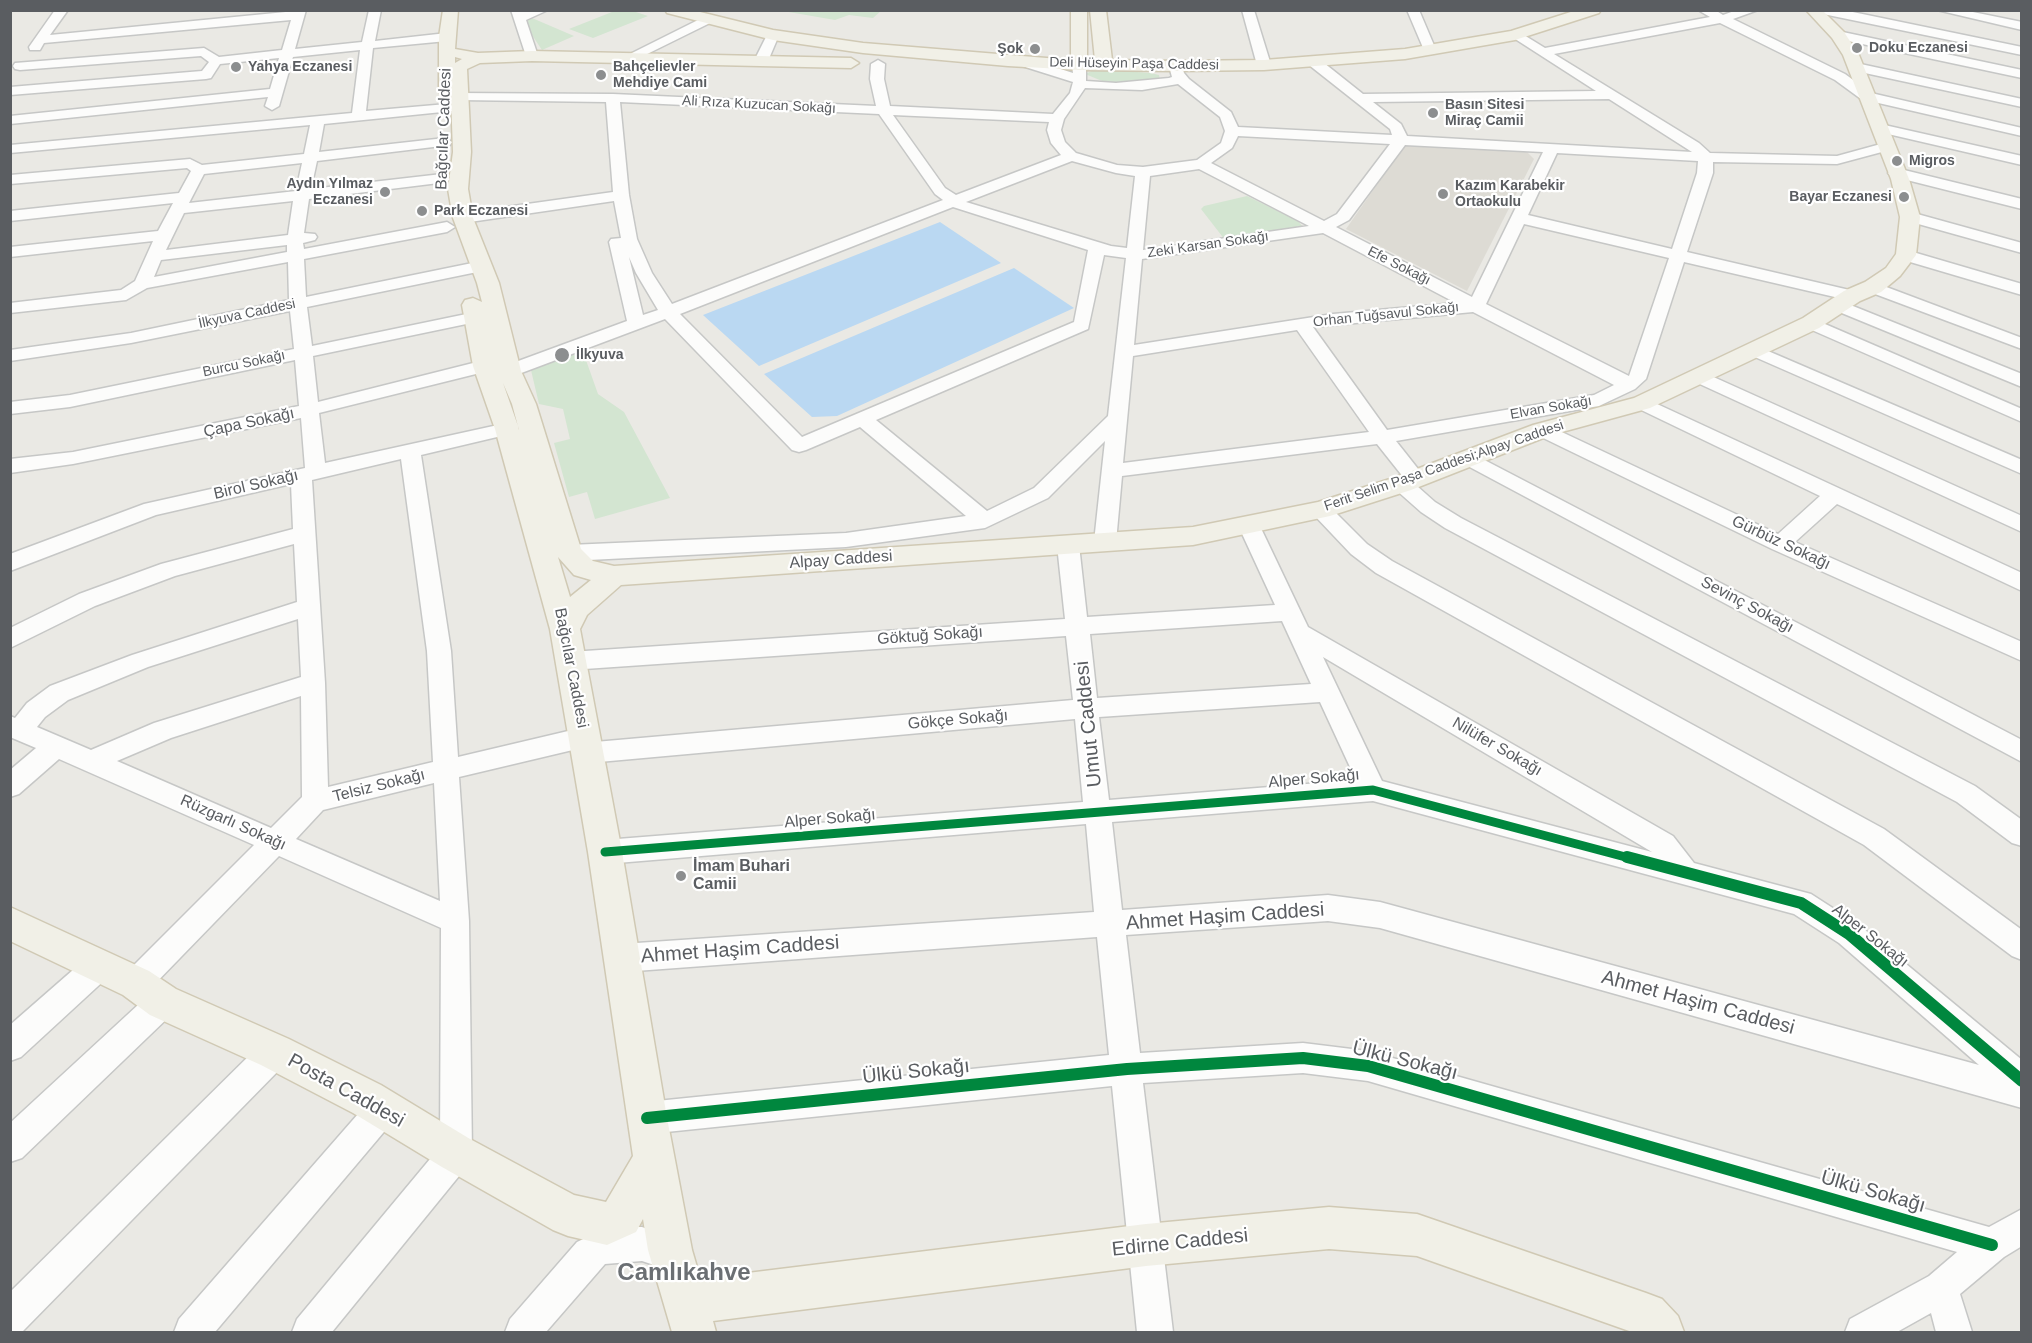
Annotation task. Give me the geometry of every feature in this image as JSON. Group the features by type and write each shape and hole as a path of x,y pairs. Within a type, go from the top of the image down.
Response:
{"main road":[{"name":"Bağcılar Caddesi","path":"451,10 447,40 454,102 445,142 441,189 452,221 473,268 476,317 485,366 507,429 568,645 605,852 646,1118 677,1271 694,1332"},
{"name":"Deli Hüseyin Paşa Caddesi","path":"672,10 773,35 863,48 1016,62 1079,76 1103,62 1178,72 1314,62 1430,50 1515,35 1593,11"},
{"path":"1079,10 1079,76"},
{"path":"1098,10 1103,62"},
{"path":"1813,10 1838,35 1858,74 1884,137 1902,185 1910,217 1906,255"},
{"path":"447,40 461,54 477,57 532,56 878,64 1016,62"},
{"path":"863,48 878,53 878,64"},
{"path":"452,221 462,152 454,102 459,67 477,57"},
{"name":"Ferit Selim Paşa Caddesi;Alpay Caddesi","path":"1068,545 1193,536 1321,510 1409,482 1635,394 1698,376 1811,324 1893,272 1906,255"},
{"path":"473,268 509,371 524,404 569,552"},
{"name":"Alpay Caddesi","path":"569,552 584,568 614,576 1068,545"},
{"path":"568,645 576,608 614,576"},
{"name":"Posta Caddesi","path":"10,923 274,1052 383,1109 456,1153 568,1215 607,1224 621,1217 654,1159"},
{"name":"Edirne Caddesi","path":"677,1271 697,1296 715,1299 1146,1245 1329,1228 1418,1235 1646,1315 1662,1332"}],"street":[{"path":"358,117 367,47 375,10"},
{"path":"532,56 518,14 542,10"},
{"path":"1248,10 1264,65"},
{"path":"1413,10 1430,50"},
{"path":"1704,10 1840,77 1858,74 2022,132"},
{"path":"1543,52 1721,19 1752,10"},
{"path":"1823,10 2022,51"},
{"path":"1943,10 2022,26"},
{"path":"10,78 64,11"},
{"path":"40,40 300,13 266,126"},
{"path":"628,58 706,20"},
{"path":"204,52 205,24"},
{"path":"761,61 773,35"},
{"path":"1515,35 1694,146 1706,158 1705,172 1637,378 1635,394"},
{"path":"1838,35 2022,74"},
{"path":"20,66 204,52 216,61 447,40"},
{"path":"10,91 206,75 216,61"},
{"path":"1314,62 1396,127 1401,140"},
{"name":"Zeki Karsan Sokağı","path":"878,64 877,79 885,111 940,191 962,206 1097,247 1135,254 1148,255 1323,227 1343,217 1401,140"},
{"path":"1824,69 2022,103"},
{"path":"1178,72 1226,116 1232,131 1227,145 1201,164 1143,172 1116,169 1071,156 1058,143 1054,130 1057,118 1076,94 1079,76 1116,87 1142,86 1172,82 1178,72"},
{"path":"10,120 276,92"},
{"path":"1358,98 1614,95"},
{"path":"606,98 605,171 616,195 629,239 644,273 668,312 799,446 1082,325 1097,247"},
{"name":"Ali Rıza Kuzucan Sokağı","path":"10,149 358,117 454,102 606,98 1057,118"},
{"path":"315,801 313,683 304,534 309,410 298,304 295,247 302,195 318,121"},
{"path":"1232,131 1706,158 1837,160 1884,137 2022,160"},
{"path":"10,180 190,163 199,170 445,142"},
{"name":"Orhan Tuğsavul Sokağı","path":"1125,352 1333,319 1476,306 1551,149"},
{"path":"509,371 1071,156"},
{"name":"Efe Sokağı","path":"1201,164 1476,306 1635,394 1834,495 2022,583"},
{"path":"142,284 164,235 199,170"},
{"path":"1105,542 1143,172"},
{"path":"1896,173 2022,204"},
{"path":"10,216 302,195 441,179"},
{"path":"10,308 126,295 142,284 295,247 616,195"},
{"path":"616,195 614,229 636,324"},
{"path":"1910,217 2022,248"},
{"path":"1519,218 1854,296 2022,344"},
{"path":"10,252 164,235"},
{"path":"155,256 295,247"},
{"path":"1906,255 2022,290"},
{"name":"İlkyuva Caddesi","path":"10,356 131,338 473,268"},
{"path":"1854,296 2022,381"},
{"name":"Burcu Sokağı","path":"10,408 70,401 476,317"},
{"path":"1302,324 1382,437 1409,482 1428,507 1454,523 1966,794 2022,835"},
{"path":"1811,324 2022,416"},
{"path":"1754,350 2022,468"},
{"name":"Çapa Sokağı","path":"10,466 94,454 309,410 485,366"},
{"path":"1698,376 2022,525"},
{"name":"Elvan Sokağı","path":"1112,471 1382,437 1635,394"},
{"path":"569,552 846,540 985,521 1041,493 1118,417"},
{"path":"862,419 985,521"},
{"name":"Birol Sokağı","path":"10,562 151,509 507,429"},
{"name":"Gürbüz Sokağı","path":"1542,430 1779,544 2022,652"},
{"path":"310,1332 456,1153 455,921 439,651 410,450"},
{"name":"Sevinç Sokağı","path":"1471,459 2022,752"},
{"path":"1779,544 1834,495"},
{"path":"1321,510 1359,549 1384,567 1874,837 2022,947"},
{"path":"1249,525 1373,790"},
{"path":"10,639 87,600 169,570 304,534"},
{"name":"Umut Caddesi","path":"1068,545 1155,1332"},
{"path":"15,728 59,693 140,662 309,607"},
{"name":"Göktuğ Sokağı","path":"568,645 1078,626 1295,622"},
{"name":"Nilüfer Sokağı","path":"1295,622 1663,844 1686,873"},
{"path":"91,761 163,730 313,683"},
{"name":"Gökçe Sokağı","path":"586,745 1328,692"},
{"name":"Rüzgarlı Sokağı","path":"15,728 455,921"},
{"name":"Telsiz Sokağı","path":"10,1146 150,992 275,842 315,801 446,769 586,745"},
{"path":"10,786 56,746"},
{"name":"Alper Sokağı","path":"605,852 1373,790 1801,903 1849,934 2022,1081"},
{"name":"Ahmet Haşim Caddesi","path":"622,958 1328,908 1380,915 2022,1092"},
{"path":"10,1046 99,966"},
{"path":"10,1318 274,1052"},
{"name":"Ülkü Sokağı","path":"646,1118 1127,1069 1303,1058 1368,1066 1992,1245"},
{"path":"192,1332 383,1109"},
{"path":"1863,1332 1941,1288 1992,1245 2022,1226"},
{"path":"523,1332 589,1254 600,1248 622,1244 642,1244 677,1271"},
{"path":"1941,1288 1953,1332"}],"shaded area":[{"name":"Kazım Karabekir Ortaokulu","path":"1406,143 1527,152 1534,159 1467,291 1346,229"}],"green space":[{"path":"617,10 633,11 648,16 593,38 569,29"},
{"path":"881,10 873,18 849,15 835,20 783,11"},
{"path":"532,18 574,36 542,50 524,23"},
{"path":"1096,69 1151,73 1159,75 1160,80 1107,83 1085,74"},
{"path":"1247,196 1298,221 1302,226 1225,240 1201,209 1204,206"},
{"path":"581,346 598,394 624,412 670,498 595,519 587,492 569,497 554,443 570,439 563,409 539,404 530,366"}],"water":[{"path":"940,222 1001,263 759,366 703,315"},
{"path":"1014,268 1074,308 837,416 812,417 764,374"}],"cycle path":[{"path":"605,852 1373,790 1801,903 1849,934 2022,1081"},
{"path":"647,1118 1127,1069 1303,1058 1368,1066 1992,1245"}],"place":[{"name":"Doku Eczanesi","path":"1857,48"},
{"name":"Şok","path":"1035,49"},
{"name":"Yahya Eczanesi","path":"236,67"},
{"name":"Bahçelievler Mehdiye Cami","path":"601,75"},
{"name":"Basın Sitesi Miraç Camii","path":"1433,113"},
{"name":"Migros","path":"1897,161"},
{"name":"Aydın Yılmaz Eczanesi","path":"385,192"},
{"name":"Kazım Karabekir Ortaokulu","path":"1443,194"},
{"name":"Bayar Eczanesi","path":"1904,197"},
{"name":"Park Eczanesi","path":"422,211"},
{"name":"İlkyuva","path":"562,355"},
{"name":"İmam Buhari Camii","path":"681,876"}],"district":[{"name":"Camlıkahve","path":"684,1273"}]}
